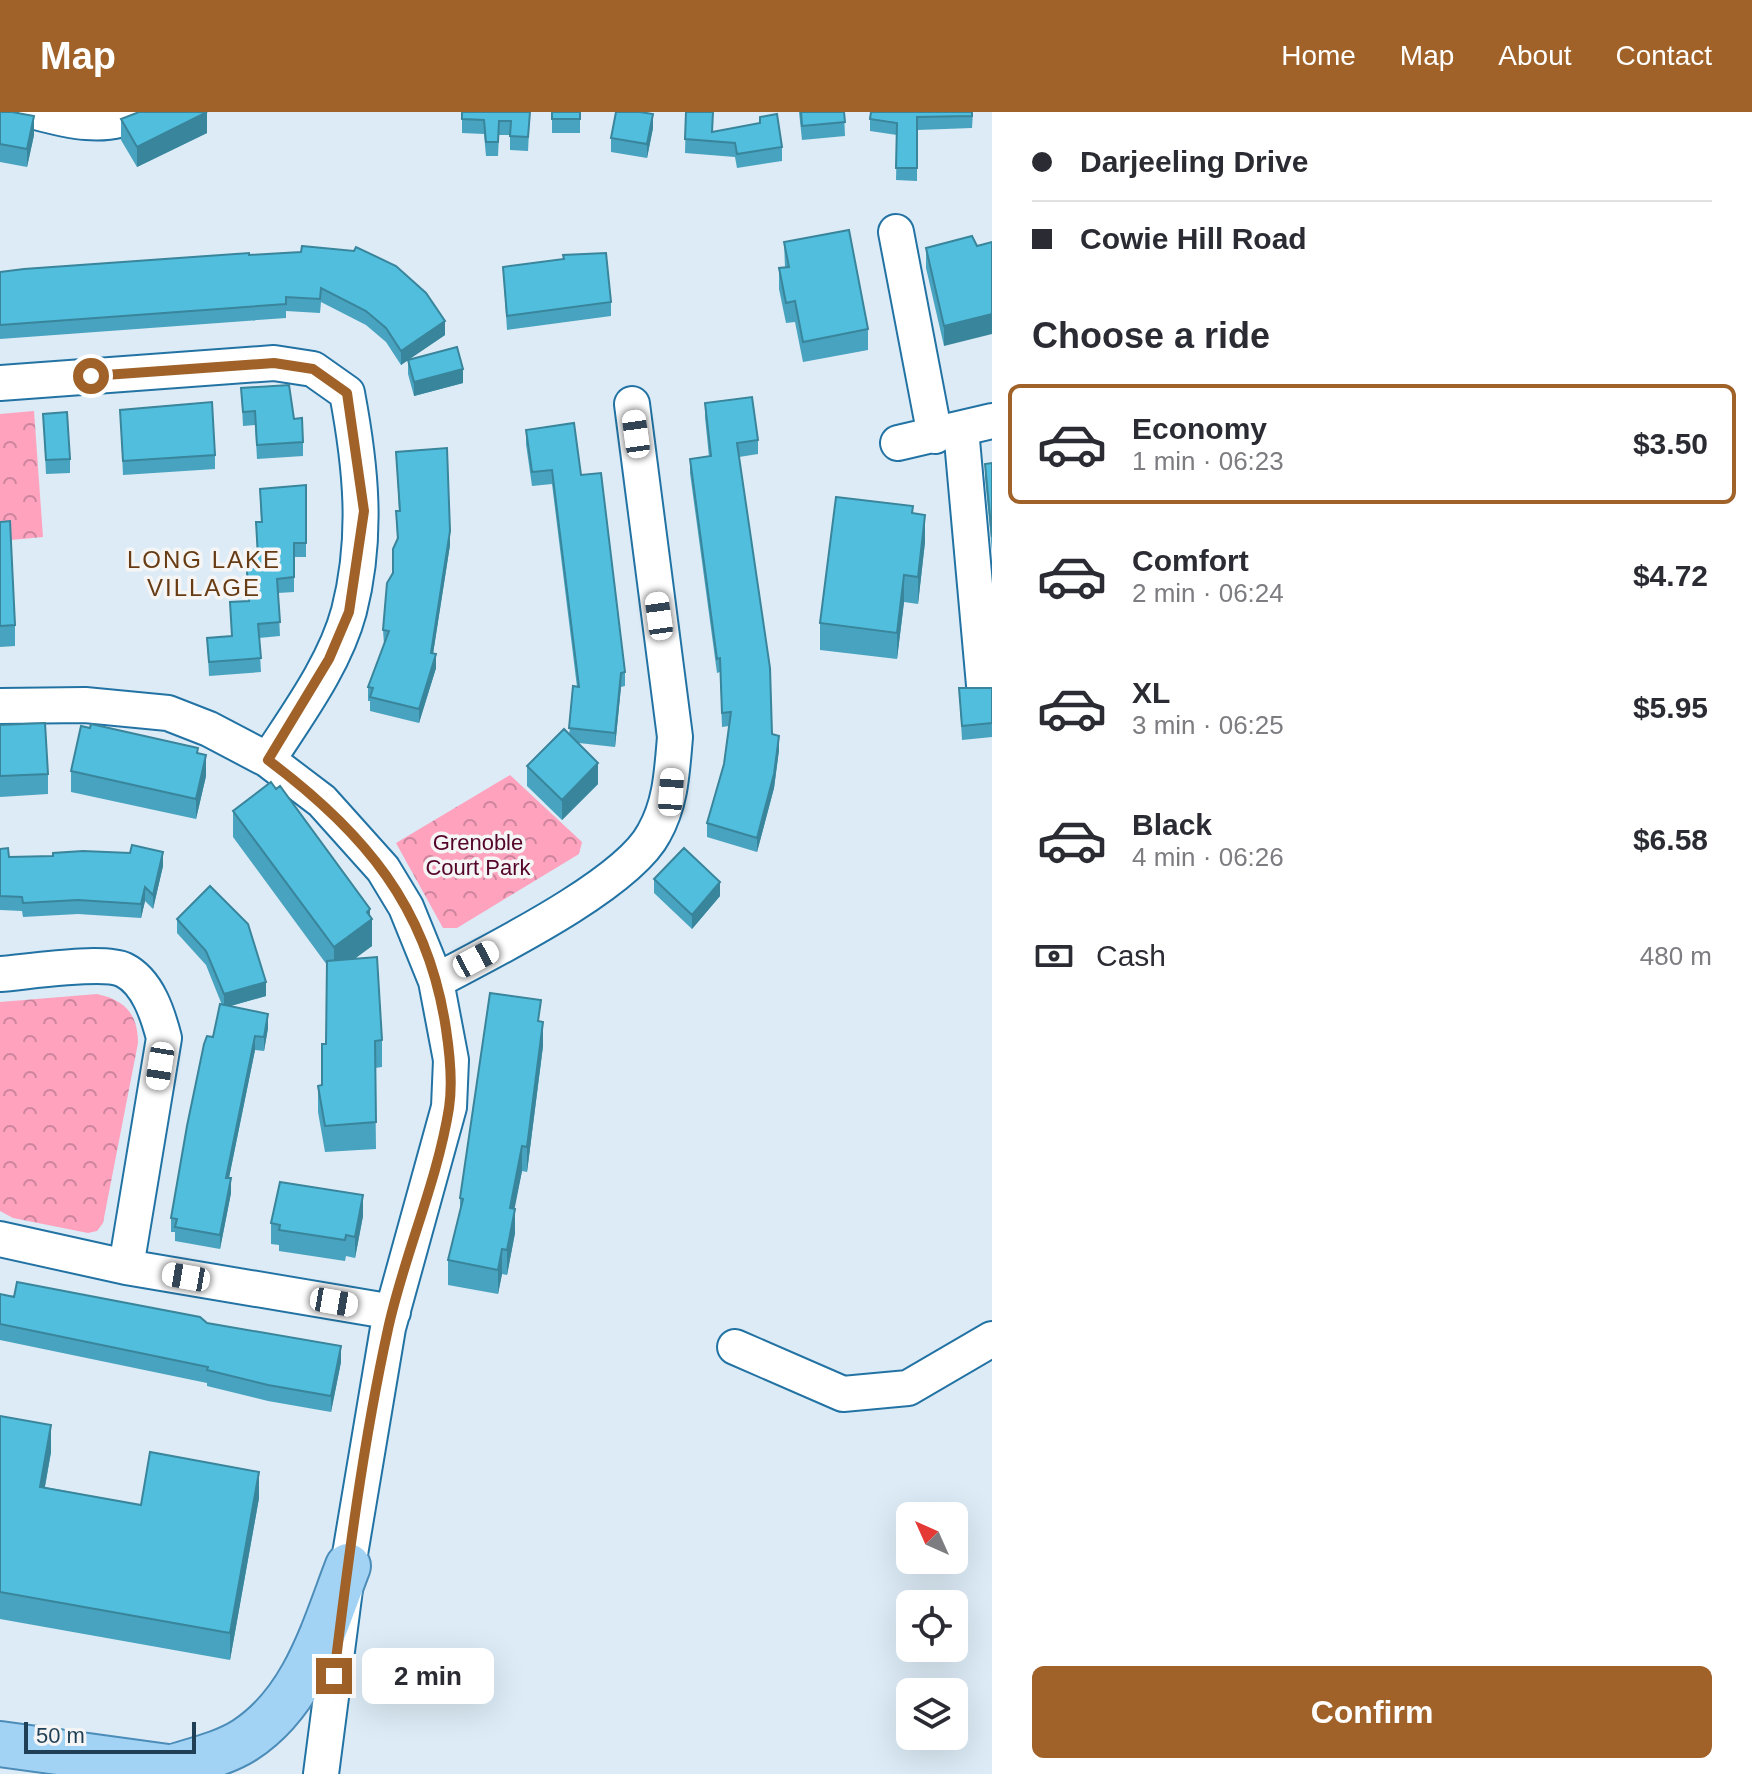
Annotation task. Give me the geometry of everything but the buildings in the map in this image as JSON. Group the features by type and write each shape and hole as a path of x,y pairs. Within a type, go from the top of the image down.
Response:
{"main road":[{"path":"170,1768 244,1740 287,1699 309,1666 348,1566"},
{"path":"0,1744 223,1774"}],"street":[{"path":"36,112 74,123 103,121 137,112"},
{"path":"896,232 963,429 984,685"},
{"path":"0,383 274,363 313,369 347,393 364,511 349,612 329,659 268,760"},
{"path":"436,981 522,935 617,874 654,836 671,792 675,737 632,404"},
{"path":"898,443 963,429"},
{"path":"0,706 85,705 168,713 209,729 268,760 322,801 383,869 406,907 436,981 451,1060 449,1107 393,1312 348,1566 321,1774"},
{"path":"0,974 108,966 125,971 156,1007 164,1038 126,1267"},
{"path":"0,1239 126,1267 393,1312"},
{"path":"735,1347 843,1394 908,1388 992,1339"}],"green space":[{"path":"34,411 43,537 0,541 0,414"},
{"name":"Grenoble Court Park","path":"510,775 582,842 579,854 457,928 443,928 396,843"},
{"path":"97,994 115,1000 128,1010 136,1024 138,1043 103,1223 97,1231 88,1233 13,1218 0,1211 0,1002"}],"district":[{"name":"LONG LAKE VILLAGE","path":"204,573"}],"route":[{"path":"91,376 274,363 313,369 347,393 357,443 364,511 349,612 329,659 268,760 322,801 348,826 383,869 426,949 442,1003 451,1060 449,1107 388,1328 348,1566 334,1676"}]}
